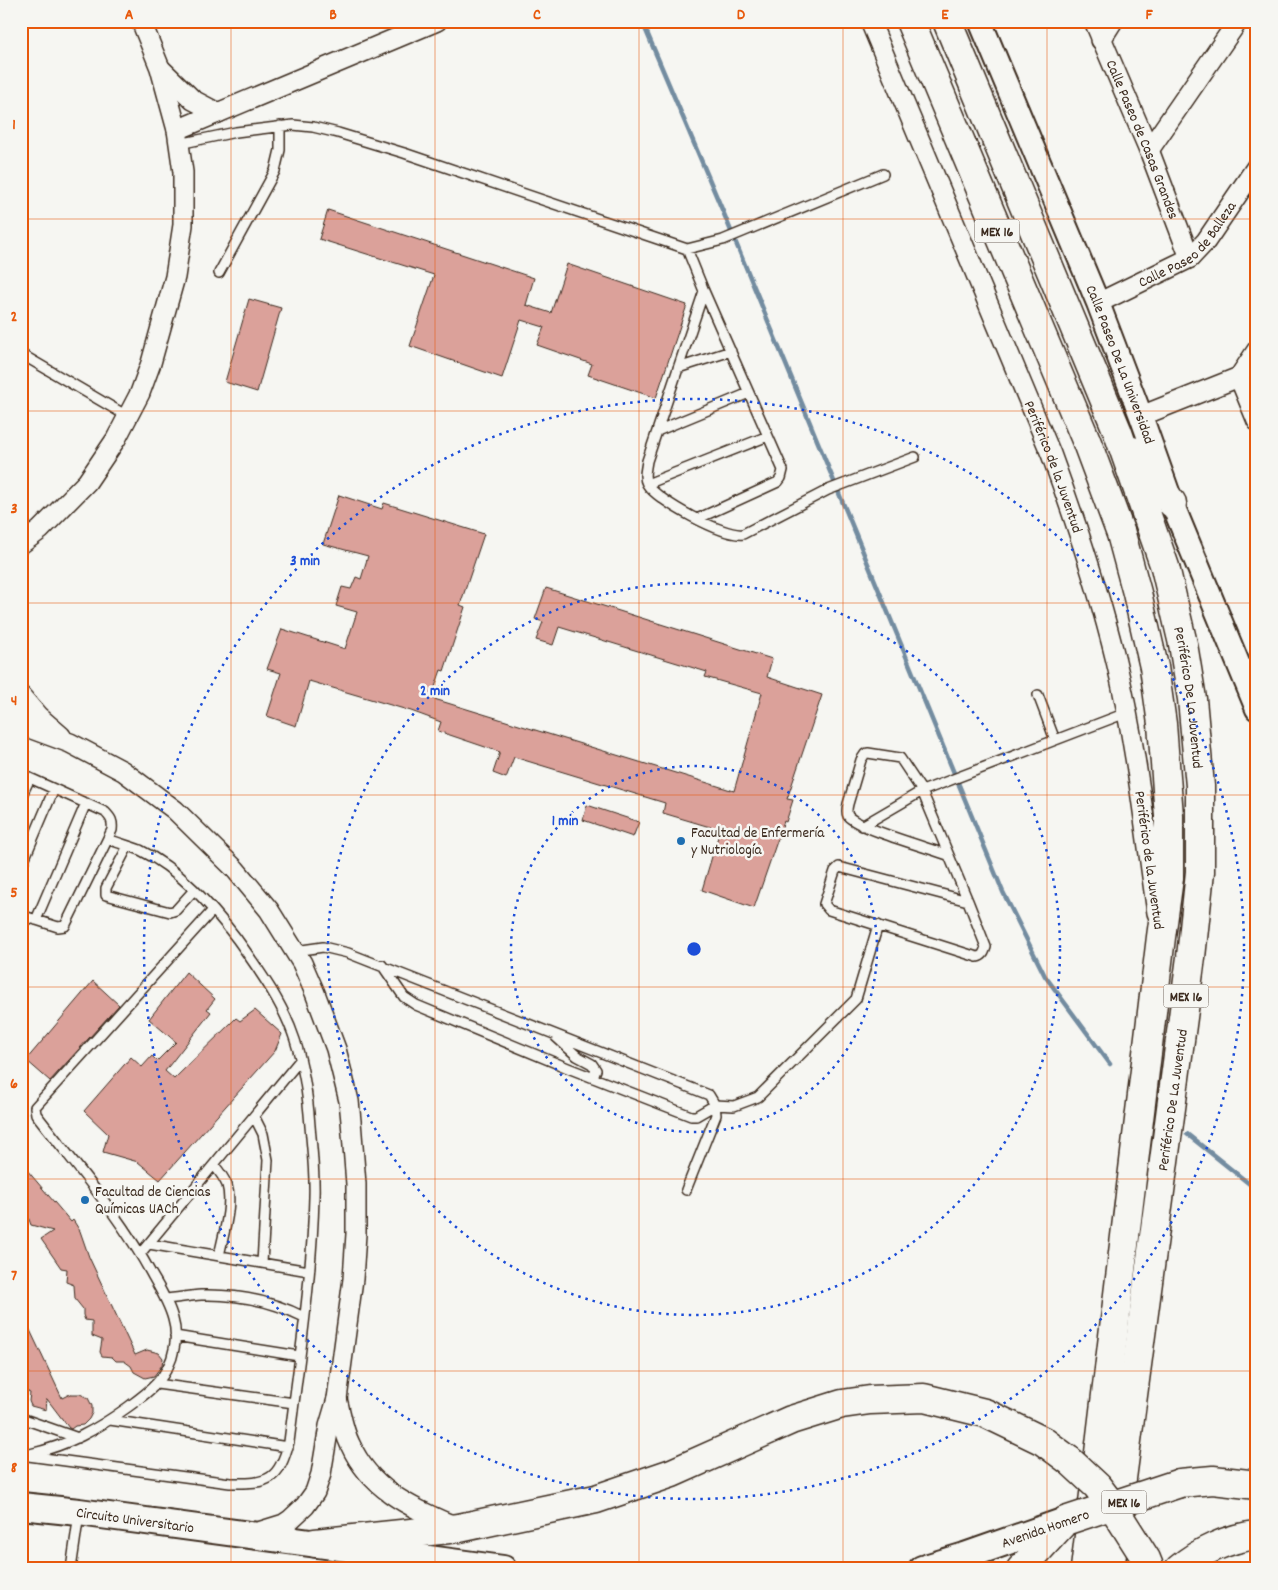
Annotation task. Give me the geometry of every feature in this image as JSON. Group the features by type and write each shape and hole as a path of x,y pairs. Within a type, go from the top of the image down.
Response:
{"main road":[{"name":"Periférico De La Juventud","path":"910,21 1086,440 1121,534 1154,666 1162,724 1169,816 1169,878 1085,1569"},
{"name":"MEX 16","path":"947,21 1117,430"},
{"name":"Periférico De La Juventud","path":"1110,1569 1190,967 1200,872 1200,786 1192,700 1183,644 1165,566 1117,430"},
{"path":"1117,430 1172,503"},
{"path":"315,1543 459,1528 596,1499 672,1473 791,1420 842,1404 870,1400 924,1398 985,1413 1043,1441 1070,1461 1097,1486 1113,1507 1146,1559 1150,1569"},
{"name":"Avenida Homero","path":"922,1569 1180,1483 1213,1480 1257,1485"},
{"name":"Circuito Universitario","path":"23,1507 79,1512 249,1535"},
{"path":"1021,1569 1066,1521"},
{"path":"249,1535 504,1569"},
{"path":"1179,1569 1191,1559 1211,1548 1233,1540 1257,1535"}],"street":[{"path":"21,544 40,530 92,475 106,455 140,393 151,363 175,277 183,225 184,196 178,137 160,68 141,21"},
{"path":"178,137 218,114 437,21"},
{"name":"Periférico de la Juventud","path":"870,21 1051,454 1068,501 1116,661 1137,772 1161,937"},
{"name":"Calle Paseo De La Universidad","path":"980,21 1098,302 1172,503 1257,709"},
{"name":"Calle Paseo de Casas Grandes","path":"1094,21 1149,150 1190,258"},
{"path":"1101,40 1113,21"},
{"path":"1149,150 1238,21"},
{"path":"160,68 193,100 218,114"},
{"name":"Calle Paseo de Balleza","path":"1098,302 1190,258 1206,241 1257,166"},
{"path":"1141,416 1239,377 1257,350"},
{"path":"1239,377 1257,421"},
{"path":"21,560 40,530"},
{"path":"21,696 38,716 70,743"},
{"path":"21,725 70,743 123,771 175,810 235,869 269,910 294,951 312,985 336,1049 349,1101 356,1184 356,1234 353,1280 337,1399 329,1426 321,1474 315,1492 305,1506 284,1524 249,1535"},
{"path":"337,1399 349,1443 358,1460 376,1483 405,1503 459,1528"}],"lane":[{"path":"178,137 280,126 306,126 354,137 687,249 723,240 883,174"},
{"path":"219,274 275,171 280,150 280,126"},
{"path":"687,249 783,470 778,482 697,519"},
{"path":"704,291 647,461 645,475 647,484 652,490 676,508 697,519 730,534 743,534 848,481 915,457"},
{"path":"678,368 730,351"},
{"path":"21,354 128,416"},
{"path":"657,431 749,393"},
{"path":"647,484 768,436"},
{"path":"1038,695 1055,740"},
{"path":"862,826 922,791 950,779 1126,713"},
{"path":"948,855 862,826 848,816 847,812 860,760 865,754 900,758 922,791 968,901 986,947 983,954 977,957 829,910 826,907 824,901 837,869 843,868 968,901"},
{"path":"21,797 26,776 106,812 111,817 113,823 108,839 68,923 65,926 58,927 21,915"},
{"path":"21,867 54,789"},
{"path":"36,920 86,803"},
{"path":"23,1455 230,1483 249,1483 271,1477 279,1470 288,1447 309,1271 314,1197 308,1099 295,1040 283,1012 256,965 213,910 169,868 140,851 108,839"},
{"path":"128,846 106,888 106,895 170,912 176,910 194,890"},
{"path":"23,1455 55,1448 93,1431 158,1384 169,1366 176,1336 174,1321 165,1299 140,1254 105,1203 36,1114 35,1107 213,910"},
{"path":"382,966 404,997 416,1005 593,1078 691,1116 696,1116 715,1105 734,1106 758,1097 856,999 878,926"},
{"path":"294,951 323,947 348,952 709,1095 715,1105 716,1115 686,1190"},
{"path":"550,1032 577,1056 592,1064 596,1070 593,1078"},
{"path":"140,1254 300,1060"},
{"path":"254,1116 263,1134 268,1160 262,1263"},
{"path":"214,1165 224,1178 229,1195 219,1256"},
{"path":"148,1244 309,1271"},
{"path":"165,1299 201,1295 249,1299 272,1304 304,1317"},
{"path":"176,1336 299,1356"},
{"path":"158,1384 294,1403"},
{"path":"21,1418 78,1438"},
{"path":"110,1420 288,1447"},
{"path":"74,1568 79,1512"}],"building":[{"path":"328,210 534,278 526,305 551,313 567,264 687,305 656,398 588,375 592,364 537,345 544,327 521,320 502,378 410,346 434,275 319,239"},
{"path":"249,299 281,308 257,392 225,382"},
{"path":"339,495 382,509 384,503 484,534 460,605 465,607 444,671 441,670 431,698 734,791 762,693 705,677 707,672 559,627 553,645 536,640 543,622 535,619 546,588 772,659 767,677 822,695 787,799 793,800 786,822 784,821 754,908 702,890 720,830 663,813 665,803 514,757 506,778 493,773 500,752 438,731 441,722 411,711 309,681 296,726 267,716 281,673 267,669 282,629 345,649 357,612 336,606 342,587 351,589 356,577 361,579 368,556 323,544"},
{"path":"587,805 639,822 633,837 583,820"},
{"path":"186,972 215,999 207,1009 211,1012 165,1071 174,1079 236,1018 240,1021 255,1010 282,1034 275,1051 160,1180 138,1162 103,1152 108,1134 84,1111 131,1057 142,1067 152,1056 157,1061 176,1042 149,1019"},
{"path":"93,981 119,1005 50,1081 26,1060"},
{"path":"21,1163 71,1222 73,1220 80,1231 89,1257 135,1355 147,1350 159,1353 163,1358 162,1365 154,1376 145,1378 134,1372 131,1366 124,1361 116,1361 112,1357 102,1356 100,1352 102,1340 92,1336 92,1321 85,1320 83,1309 75,1299 74,1285 66,1282 67,1269 61,1268 41,1239 53,1231 31,1225 27,1214 21,1211"},
{"path":"21,1311 62,1398 70,1394 80,1394 88,1398 92,1406 92,1413 83,1425 69,1428 47,1399 46,1410 31,1406 29,1401 30,1393 21,1388"}],"waterway":[{"path":"642,21 724,214 1003,892 1045,976 1110,1064"},
{"path":"1187,1134 1257,1190"}],"place":[{"name":"Facultad de Enfermería y Nutriología","path":"681,841"},
{"name":"Facultad de Ciencias Químicas UACh","path":"85,1200"}]}
